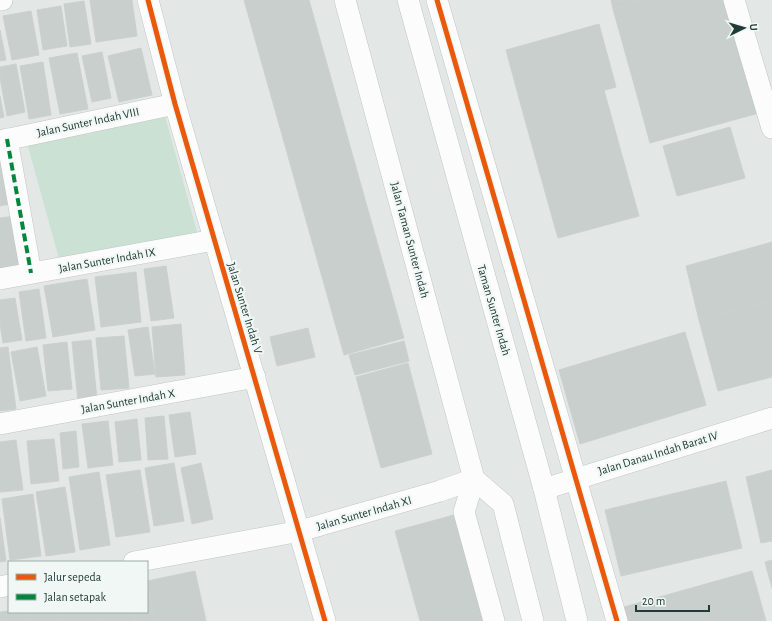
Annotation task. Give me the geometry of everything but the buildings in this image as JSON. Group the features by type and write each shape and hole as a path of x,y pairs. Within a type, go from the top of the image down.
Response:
{"street":[{"name":"Jalan Sunter Indah V","path":"148,0 175,104 325,621"},
{"name":"Jalan Taman Sunter Indah","path":"345,0 474,479"},
{"name":"Taman Sunter Indah","path":"408,0 544,489 577,621"},
{"path":"437,0 618,621"},
{"path":"734,0 772,128"},
{"name":"Jalan Sunter Indah VIII","path":"4,140 175,104"},
{"path":"4,140 30,273"},
{"name":"Jalan Sunter Indah IX","path":"0,279 214,240"},
{"name":"Jalan Sunter Indah X","path":"0,424 255,377"},
{"name":"Jalan Danau Indah Barat IV","path":"544,489 772,418"},
{"name":"Jalan Sunter Indah XI","path":"139,561 300,531 440,491 474,479"},
{"path":"494,621 464,512 474,479 503,504 533,621"}],"green space":[{"path":"165,116 199,239 61,266 27,143"}],"marked path":[{"path":"7,139 31,273"}],"cycle path":[{"path":"148,0 175,104 325,621"},
{"path":"437,0 617,621"}]}
